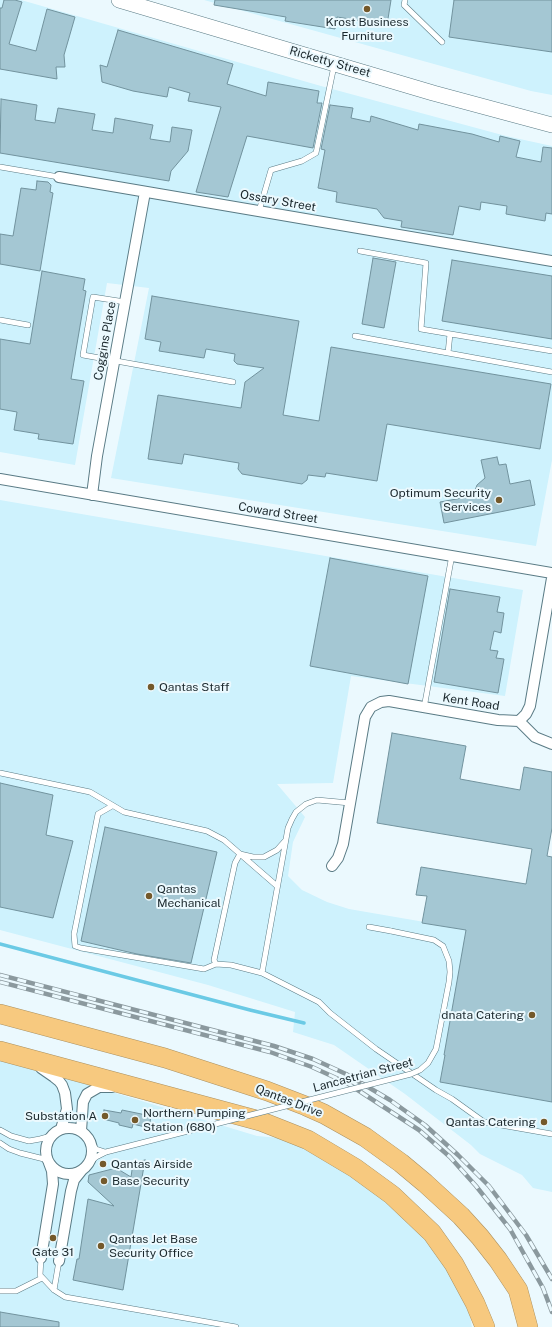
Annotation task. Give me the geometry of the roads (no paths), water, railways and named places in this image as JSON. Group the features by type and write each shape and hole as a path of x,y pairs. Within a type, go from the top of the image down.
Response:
{"highway":[{"name":"Qantas Drive","path":"0,1014 165,1058 267,1091 324,1114 376,1145 401,1163 436,1192 461,1216 498,1260 518,1290 528,1327"},
{"path":"5,1052 260,1121 308,1140 355,1168 392,1195 432,1233 454,1264 475,1303 485,1327"}],"main road":[{"name":"Ricketty Street","path":"119,0 433,92 548,121"}],"street":[{"name":"Ossary Street","path":"59,177 552,261"},
{"name":"Coggins Place","path":"92,495 97,456 145,192"},
{"name":"Coward Street","path":"0,479 552,572"},
{"path":"552,578 530,706 526,714 519,721 535,737 552,744"},
{"name":"Kent Road","path":"332,866 338,858 344,844 365,717 371,707 381,702 389,701 498,720 519,721"},
{"path":"5,1052 46,1071 62,1085 65,1093 67,1109 61,1129"},
{"path":"81,1130 83,1102 87,1094 99,1087 142,1089"},
{"path":"74,1128 81,1130 90,1142 92,1153 85,1167 77,1175 72,1184 59,1256 42,1253 53,1184 52,1171 46,1156 46,1145 51,1136 61,1129 74,1128"},
{"path":"48,1162 60,1172 68,1174 75,1173 85,1167"}],"lane":[{"path":"405,0 404,5 442,42"},
{"path":"259,211 271,170 302,161 316,153 334,63"},
{"name":"Ossary Street","path":"0,167 59,177"},
{"path":"360,251 426,263 421,328 552,351"},
{"path":"125,302 93,297 83,355 233,382"},
{"path":"0,320 28,325"},
{"path":"448,353 450,334"},
{"path":"355,336 552,372"},
{"path":"424,708 452,556"},
{"path":"0,773 90,792 124,812 207,831 224,840 277,886"},
{"path":"262,973 288,828 296,812 306,804 317,800 350,803"},
{"path":"112,806 98,814 74,934 75,946 204,969 216,964 231,965 262,973 319,1002 330,1013 376,1049 484,1122 552,1134"},
{"path":"240,854 253,857 264,857 277,850 286,840"},
{"path":"216,964 214,960 235,863 240,854"},
{"name":"Lancastrian Street","path":"85,1167 96,1157 106,1152 404,1076 420,1070 428,1063 436,1050 449,982 449,961 443,946 434,940 368,927"},
{"path":"0,1130 16,1138 29,1141 51,1136"},
{"path":"90,1142 94,1148 106,1152"},
{"path":"0,1143 20,1154 48,1162"},
{"path":"42,1253 39,1271 42,1278 54,1290 65,1297 236,1327"},
{"path":"54,1290 59,1256"},
{"path":"0,1291 16,1292 42,1278"}],"waterway":[{"path":"0,944 304,1023"}],"railway":[{"path":"0,975 274,1046 313,1059 346,1074 390,1100 425,1125 458,1155 489,1186 526,1235 552,1279"},
{"path":"0,982 270,1052 312,1067 347,1083 419,1130 450,1157 476,1186 510,1229 543,1288 552,1312"}],"place":[{"name":"Krost Business Furniture","path":"367,9"},
{"name":"Optimum Security Services","path":"499,500"},
{"name":"Qantas Staff","path":"151,687"},
{"name":"Qantas Mechanical","path":"149,896"},
{"name":"dnata Catering","path":"532,1015"},
{"name":"Substation A","path":"105,1116"},
{"name":"Northern Pumping Station (680)","path":"135,1120"},
{"name":"Qantas Catering","path":"544,1122"},
{"name":"Qantas Airside","path":"103,1164"},
{"name":"Base Security","path":"104,1181"},
{"name":"Gate 31","path":"53,1238"},
{"name":"Qantas Jet Base Security Office","path":"101,1246"}]}
